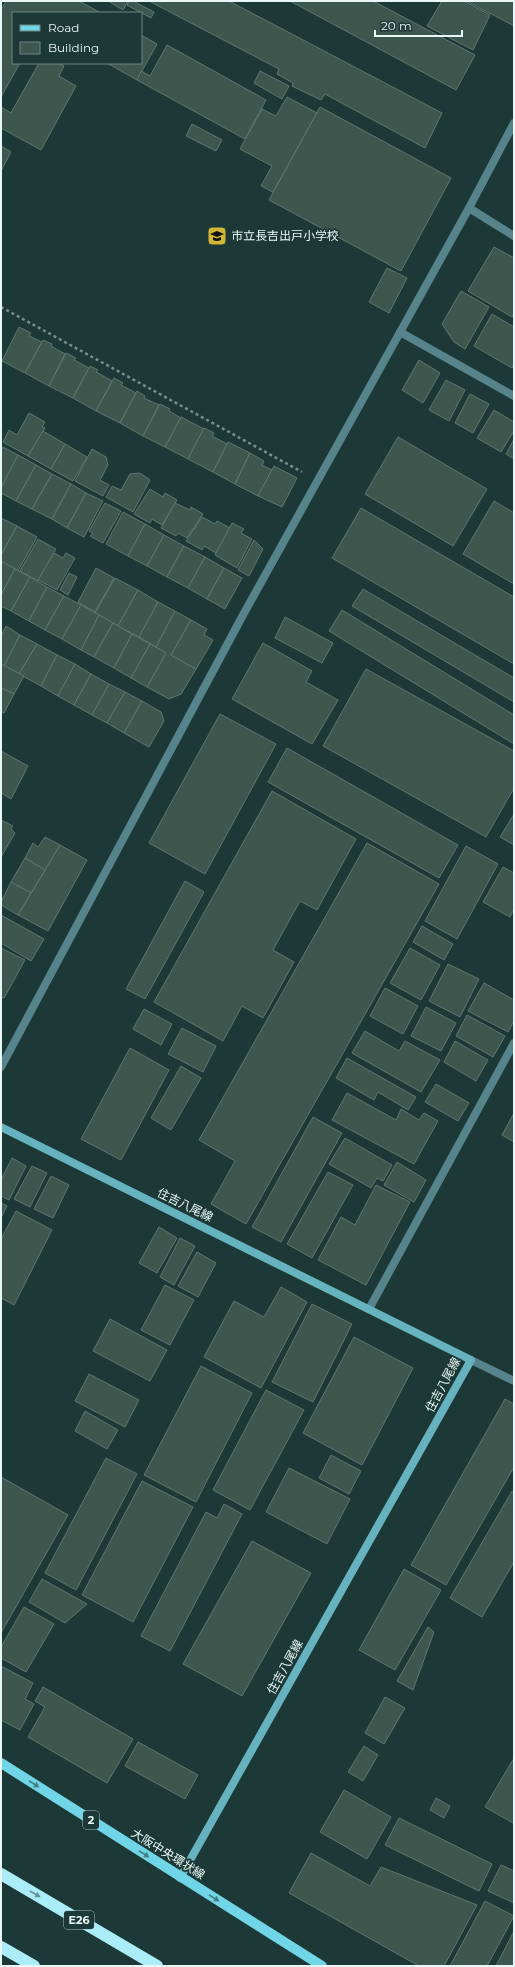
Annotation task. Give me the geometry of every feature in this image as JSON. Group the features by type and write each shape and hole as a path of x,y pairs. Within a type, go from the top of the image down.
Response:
{"highway":[{"name":"E26","path":"1,1874 157,1966"},
{"path":"1,1947 34,1966"}],"main road":[{"name":"住吉八尾線","path":"1,1128 471,1360 180,1878"},
{"name":"大阪中央環状線","path":"1,1763 180,1878 322,1966"}],"street":[{"path":"1,1067 243,615 469,208 514,123"},
{"path":"469,208 514,236"},
{"path":"400,332 514,396"},
{"path":"369,1309 514,1044"},
{"path":"471,1360 514,1381"}],"path":[{"path":"1,307 318,480"}],"building":[{"path":"6,1 79,1 99,12 12,12 12,64 19,64 1,97 1,10"},
{"path":"108,1 128,1 123,10"},
{"path":"129,1 133,1 154,12 151,18 127,5"},
{"path":"149,1 229,1 442,113 425,148 325,94 321,100 292,86 293,83 277,74 279,69"},
{"path":"290,1 373,1 475,55 456,90"},
{"path":"442,1 464,1 490,15 473,50 427,26"},
{"path":"467,1 514,1 514,26"},
{"path":"142,36 157,44 137,80 109,64 142,64"},
{"path":"167,45 266,100 245,139 137,80 141,71 150,76"},
{"path":"38,64 60,64 64,66 59,76 76,86 41,150 1,128 1,107 11,113"},
{"path":"260,71 289,86 282,99 254,83"},
{"path":"287,97 317,113 273,192 261,186 272,166 240,149 262,109 276,116"},
{"path":"320,107 451,178 401,271 269,200"},
{"path":"192,124 222,140 216,151 186,136"},
{"path":"1,146 11,152 1,171"},
{"path":"494,247 514,258 514,313 512,317 468,291"},
{"path":"387,268 407,278 389,313 369,302"},
{"path":"461,291 489,307 465,349 454,342 442,324"},
{"path":"492,314 514,327 514,363 512,368 474,346"},
{"path":"19,327 31,333 29,336 42,342 25,373 2,361"},
{"path":"43,340 52,344 51,346 65,354 49,386 25,373"},
{"path":"66,353 76,358 74,360 89,368 73,398 49,386"},
{"path":"419,360 440,373 423,403 402,390"},
{"path":"90,366 98,370 96,372 112,381 96,411 73,398"},
{"path":"114,378 123,383 121,385 136,393 120,423 96,411"},
{"path":"446,380 465,390 449,421 429,410"},
{"path":"137,391 145,396 144,398 159,405 143,436 120,423"},
{"path":"470,394 489,404 473,433 455,423"},
{"path":"160,404 170,409 169,411 181,418 165,447 143,436"},
{"path":"494,410 514,422 514,431 501,452 477,438"},
{"path":"29,413 45,422 42,427 45,428 28,456 3,442 9,430 17,435"},
{"path":"181,417 204,429 188,459 165,447"},
{"path":"204,428 214,433 212,436 227,444 213,472 188,459"},
{"path":"43,431 65,444 51,469 28,456"},
{"path":"398,437 487,489 453,546 365,494"},
{"path":"514,439 514,459 506,454"},
{"path":"228,442 250,453 235,484 213,472"},
{"path":"65,444 87,457 73,481 51,469"},
{"path":"3,447 18,455 1,488 1,451"},
{"path":"92,449 106,457 108,465 100,480 109,485 103,496 75,481"},
{"path":"250,453 264,461 262,465 272,470 258,496 235,484"},
{"path":"18,455 36,465 16,501 1,493 1,488"},
{"path":"36,465 52,474 32,509 16,501"},
{"path":"274,466 297,478 282,507 258,496"},
{"path":"140,473 150,480 133,512 106,497 112,486 121,490 130,474"},
{"path":"52,474 71,484 52,519 32,509"},
{"path":"71,484 86,493 67,528 52,519"},
{"path":"150,489 163,497 165,493 177,500 162,525 152,519 150,523 134,514"},
{"path":"86,493 103,501 84,537 67,528"},
{"path":"494,501 514,513 514,584 463,554"},
{"path":"105,503 121,511 103,543 90,536 93,533 89,531"},
{"path":"175,503 190,510 191,507 203,514 187,538 178,533 176,536 161,528"},
{"path":"361,508 514,597 514,664 332,558"},
{"path":"123,512 145,524 128,556 106,544"},
{"path":"202,517 215,524 217,521 230,528 216,553 204,546 202,550 186,541"},
{"path":"1,518 17,526 1,555"},
{"path":"232,523 244,529 241,533 252,539 237,568 215,555"},
{"path":"145,524 164,535 147,566 128,556"},
{"path":"17,526 37,537 18,571 1,561 1,555"},
{"path":"164,535 184,546 167,577 147,566"},
{"path":"38,539 56,549 38,581 20,571"},
{"path":"254,540 263,549 249,576 238,570"},
{"path":"184,546 205,557 188,588 167,577"},
{"path":"54,553 63,558 66,553 75,558 57,590 38,580"},
{"path":"205,557 224,568 207,599 188,588"},
{"path":"1,561 15,569 1,595"},
{"path":"96,568 114,578 95,612 78,602"},
{"path":"224,568 242,578 225,609 207,599"},
{"path":"15,569 30,577 11,611 1,606 1,595"},
{"path":"69,573 77,577 68,595 60,590"},
{"path":"30,577 47,587 29,621 11,611"},
{"path":"115,578 138,590 118,626 95,613"},
{"path":"47,587 64,596 45,630 29,621"},
{"path":"363,589 514,678 514,702 352,606"},
{"path":"138,590 158,602 139,637 118,626"},
{"path":"64,596 81,605 62,639 45,630"},
{"path":"158,602 175,611 156,647 139,637"},
{"path":"81,605 99,615 81,650 62,639"},
{"path":"342,610 514,715 514,744 329,631"},
{"path":"175,611 191,620 171,655 196,669 181,694 169,699 147,687 166,653 156,647"},
{"path":"99,615 113,623 94,657 81,650"},
{"path":"285,617 333,643 322,663 275,638"},
{"path":"191,620 207,629 204,635 213,640 196,669 171,655"},
{"path":"113,623 132,634 114,668 94,657"},
{"path":"6,626 20,635 4,666 1,664 1,636"},
{"path":"132,634 150,644 131,678 114,668"},
{"path":"20,635 37,644 19,674 4,666"},
{"path":"263,643 312,671 306,682 338,700 312,744 232,699"},
{"path":"37,644 57,655 41,686 19,674"},
{"path":"150,644 166,653 147,687 131,678"},
{"path":"57,655 75,664 58,696 41,686"},
{"path":"1,664 24,676 14,694 1,688"},
{"path":"75,664 91,674 74,705 58,696"},
{"path":"366,669 514,751 514,788 486,837 323,746"},
{"path":"91,674 109,684 92,715 74,705"},
{"path":"109,684 125,692 107,723 92,715"},
{"path":"1,688 14,694 4,713 1,711"},
{"path":"125,692 142,701 124,733 107,723"},
{"path":"142,701 161,712 164,721 149,747 124,733"},
{"path":"220,714 276,744 205,874 149,843"},
{"path":"287,748 458,845 439,878 268,782"},
{"path":"1,751 28,766 11,799 1,793"},
{"path":"272,791 356,839 317,910 300,901 273,950 294,962 263,1018 242,1006 223,1041 154,1002"},
{"path":"514,814 514,845 500,837"},
{"path":"1,820 13,826 11,829 15,833 1,857"},
{"path":"45,837 60,845 45,870 25,858 33,843 38,847"},
{"path":"367,843 439,884 246,1224 211,1204 235,1161 199,1140"},
{"path":"60,845 87,860 48,931 18,915"},
{"path":"466,846 498,864 457,939 425,921"},
{"path":"25,858 45,870 31,893 11,882"},
{"path":"503,867 514,873 514,909 510,917 483,902"},
{"path":"185,881 204,892 145,999 126,989"},
{"path":"11,882 31,893 18,915 1,905"},
{"path":"1,915 44,939 31,961 1,943"},
{"path":"422,926 453,944 444,960 413,942"},
{"path":"1,948 25,960 4,998 1,997"},
{"path":"410,948 440,965 421,1000 390,983"},
{"path":"448,964 479,979 460,1017 429,1001"},
{"path":"484,983 514,1000 514,1021 508,1032 468,1011"},
{"path":"385,988 418,1006 403,1034 370,1016"},
{"path":"426,1007 456,1023 441,1051 411,1036"},
{"path":"144,1009 172,1024 161,1045 133,1029"},
{"path":"467,1015 505,1036 493,1057 456,1036"},
{"path":"182,1028 216,1046 203,1072 168,1054"},
{"path":"365,1031 399,1051 405,1041 440,1060 421,1092 352,1053"},
{"path":"455,1041 488,1060 476,1081 444,1062"},
{"path":"130,1048 169,1070 121,1160 81,1139"},
{"path":"347,1058 416,1097 408,1110 378,1092 374,1100 336,1078"},
{"path":"181,1066 201,1078 171,1130 151,1118"},
{"path":"436,1084 469,1103 458,1121 425,1102"},
{"path":"347,1093 396,1120 401,1109 419,1120 424,1113 438,1121 414,1164 332,1120"},
{"path":"514,1113 514,1142 502,1135"},
{"path":"313,1117 342,1133 281,1242 252,1227"},
{"path":"345,1138 392,1165 383,1181 377,1178 371,1188 329,1164"},
{"path":"12,1158 26,1166 9,1200 1,1196 1,1180"},
{"path":"397,1162 426,1180 414,1202 384,1185"},
{"path":"32,1166 47,1173 30,1207 14,1199"},
{"path":"328,1172 353,1185 312,1258 287,1244"},
{"path":"51,1176 69,1185 53,1218 34,1209"},
{"path":"376,1185 410,1202 366,1285 318,1260 341,1217 355,1225"},
{"path":"1,1203 7,1206 1,1218"},
{"path":"16,1211 52,1230 14,1305 1,1298 1,1239"},
{"path":"159,1227 177,1238 157,1273 139,1263"},
{"path":"180,1238 195,1246 174,1285 160,1277"},
{"path":"197,1252 216,1263 198,1297 178,1286"},
{"path":"165,1285 194,1300 170,1345 141,1330"},
{"path":"281,1287 307,1302 261,1388 204,1357 234,1301 264,1317"},
{"path":"312,1304 352,1324 313,1402 272,1382"},
{"path":"110,1319 167,1350 150,1381 93,1351"},
{"path":"354,1337 413,1368 362,1465 303,1433"},
{"path":"201,1366 252,1393 196,1502 144,1475"},
{"path":"89,1374 139,1400 125,1427 75,1401"},
{"path":"266,1390 304,1410 250,1510 213,1490"},
{"path":"505,1399 514,1404 514,1467 446,1585 411,1565"},
{"path":"85,1411 118,1430 107,1449 75,1431"},
{"path":"331,1455 361,1471 349,1494 319,1478"},
{"path":"106,1458 137,1474 76,1590 45,1573"},
{"path":"289,1468 350,1499 327,1544 266,1512"},
{"path":"1,1477 68,1515 1,1633"},
{"path":"142,1481 193,1507 133,1622 82,1595"},
{"path":"512,1491 514,1492 514,1562 482,1617 450,1598"},
{"path":"224,1504 242,1514 170,1651 141,1636 206,1512 217,1518"},
{"path":"252,1541 311,1573 242,1696 183,1664"},
{"path":"404,1569 441,1590 395,1670 359,1650"},
{"path":"42,1579 87,1604 65,1623 29,1602"},
{"path":"24,1607 54,1624 26,1672 1,1658 1,1647"},
{"path":"428,1627 434,1632 413,1690 397,1681"},
{"path":"1,1666 33,1683 25,1699 34,1704 20,1730 1,1720"},
{"path":"43,1687 133,1739 107,1783 28,1737 45,1707 35,1701"},
{"path":"385,1697 405,1708 384,1744 365,1733"},
{"path":"138,1742 198,1775 185,1799 125,1766"},
{"path":"364,1746 378,1755 363,1781 348,1772"},
{"path":"514,1758 514,1821 513,1823 485,1807"},
{"path":"344,1790 391,1817 367,1859 320,1832"},
{"path":"436,1798 450,1806 444,1818 430,1810"},
{"path":"399,1818 492,1864 479,1891 385,1845"},
{"path":"311,1853 370,1886 381,1867 477,1905 444,1966 419,1966 289,1893"},
{"path":"501,1865 514,1871 514,1903 488,1891"},
{"path":"485,1901 514,1916 487,1966 450,1966"},
{"path":"514,1931 514,1966 496,1966"}],"place":[{"name":"市立長吉出戸小学校","path":"217,236"}]}
